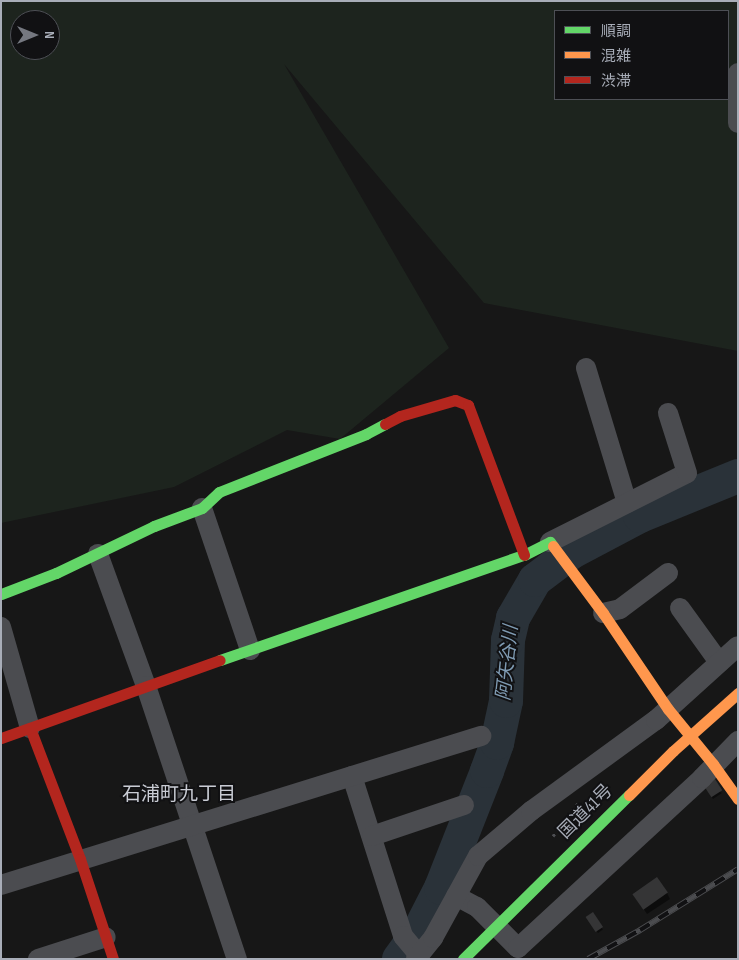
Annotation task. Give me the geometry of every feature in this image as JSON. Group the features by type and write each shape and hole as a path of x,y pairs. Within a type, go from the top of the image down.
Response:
{"main road":[{"path":"1,594 98,554 154,526 202,508 219,492 366,434 400,416 456,400 468,405 524,555"},
{"path":"1,738 410,593 553,546 603,614 668,709 713,764 738,799"},
{"name":"国道41号","path":"463,959 666,758 738,693"},
{"path":"30,728 80,859 112,959"}],"street":[{"path":"738,73 738,122"},
{"path":"586,368 625,491 627,503"},
{"path":"553,546 627,503 688,473 668,413"},
{"path":"202,508 250,650"},
{"path":"98,554 146,686 237,959"},
{"path":"603,614 620,609 668,573"},
{"path":"680,608 719,662"},
{"path":"1,627 30,728"},
{"path":"352,776 413,950 433,938 478,856 531,811 668,709 738,646"},
{"path":"1,886 80,859 481,736"},
{"path":"456,896 477,908 518,948 702,778 713,764 738,741"},
{"path":"372,836 464,805"},
{"path":"38,959 106,937"}],"path":[{"path":"549,841 584,795"}],"shaded area":[{"path":"1,1 738,1 738,351 484,303 284,64 449,348 340,439 287,430 174,487 1,523"}],"building":[{"path":"713,776 722,790 711,797 702,783"},
{"path":"657,877 668,893 643,910 632,894"},
{"path":"593,912 603,927 596,932 586,917"}],"waterway":[{"name":"阿矢谷川","path":"399,959 419,931 441,888 487,771 497,743 506,701 508,640 513,618 535,580 572,552 640,516 738,476"}],"railway":[{"path":"588,959 640,930 738,869"}],"traffic: fast":[{"path":"1,594 56,573 154,526 202,508 219,492 366,434 385,424"},
{"path":"220,660 524,555 550,542 553,546"},
{"path":"463,959 629,795"}],"traffic: slow":[{"path":"553,546 603,613 668,709 713,764 738,799"},
{"path":"629,795 673,751 738,693"}],"traffic: jam":[{"path":"385,424 400,416 455,400 468,405 524,555"},
{"path":"1,738 220,660"},
{"path":"30,728 80,859 113,959"}],"district":[{"name":"石浦町九丁目","path":"179,795"}]}
